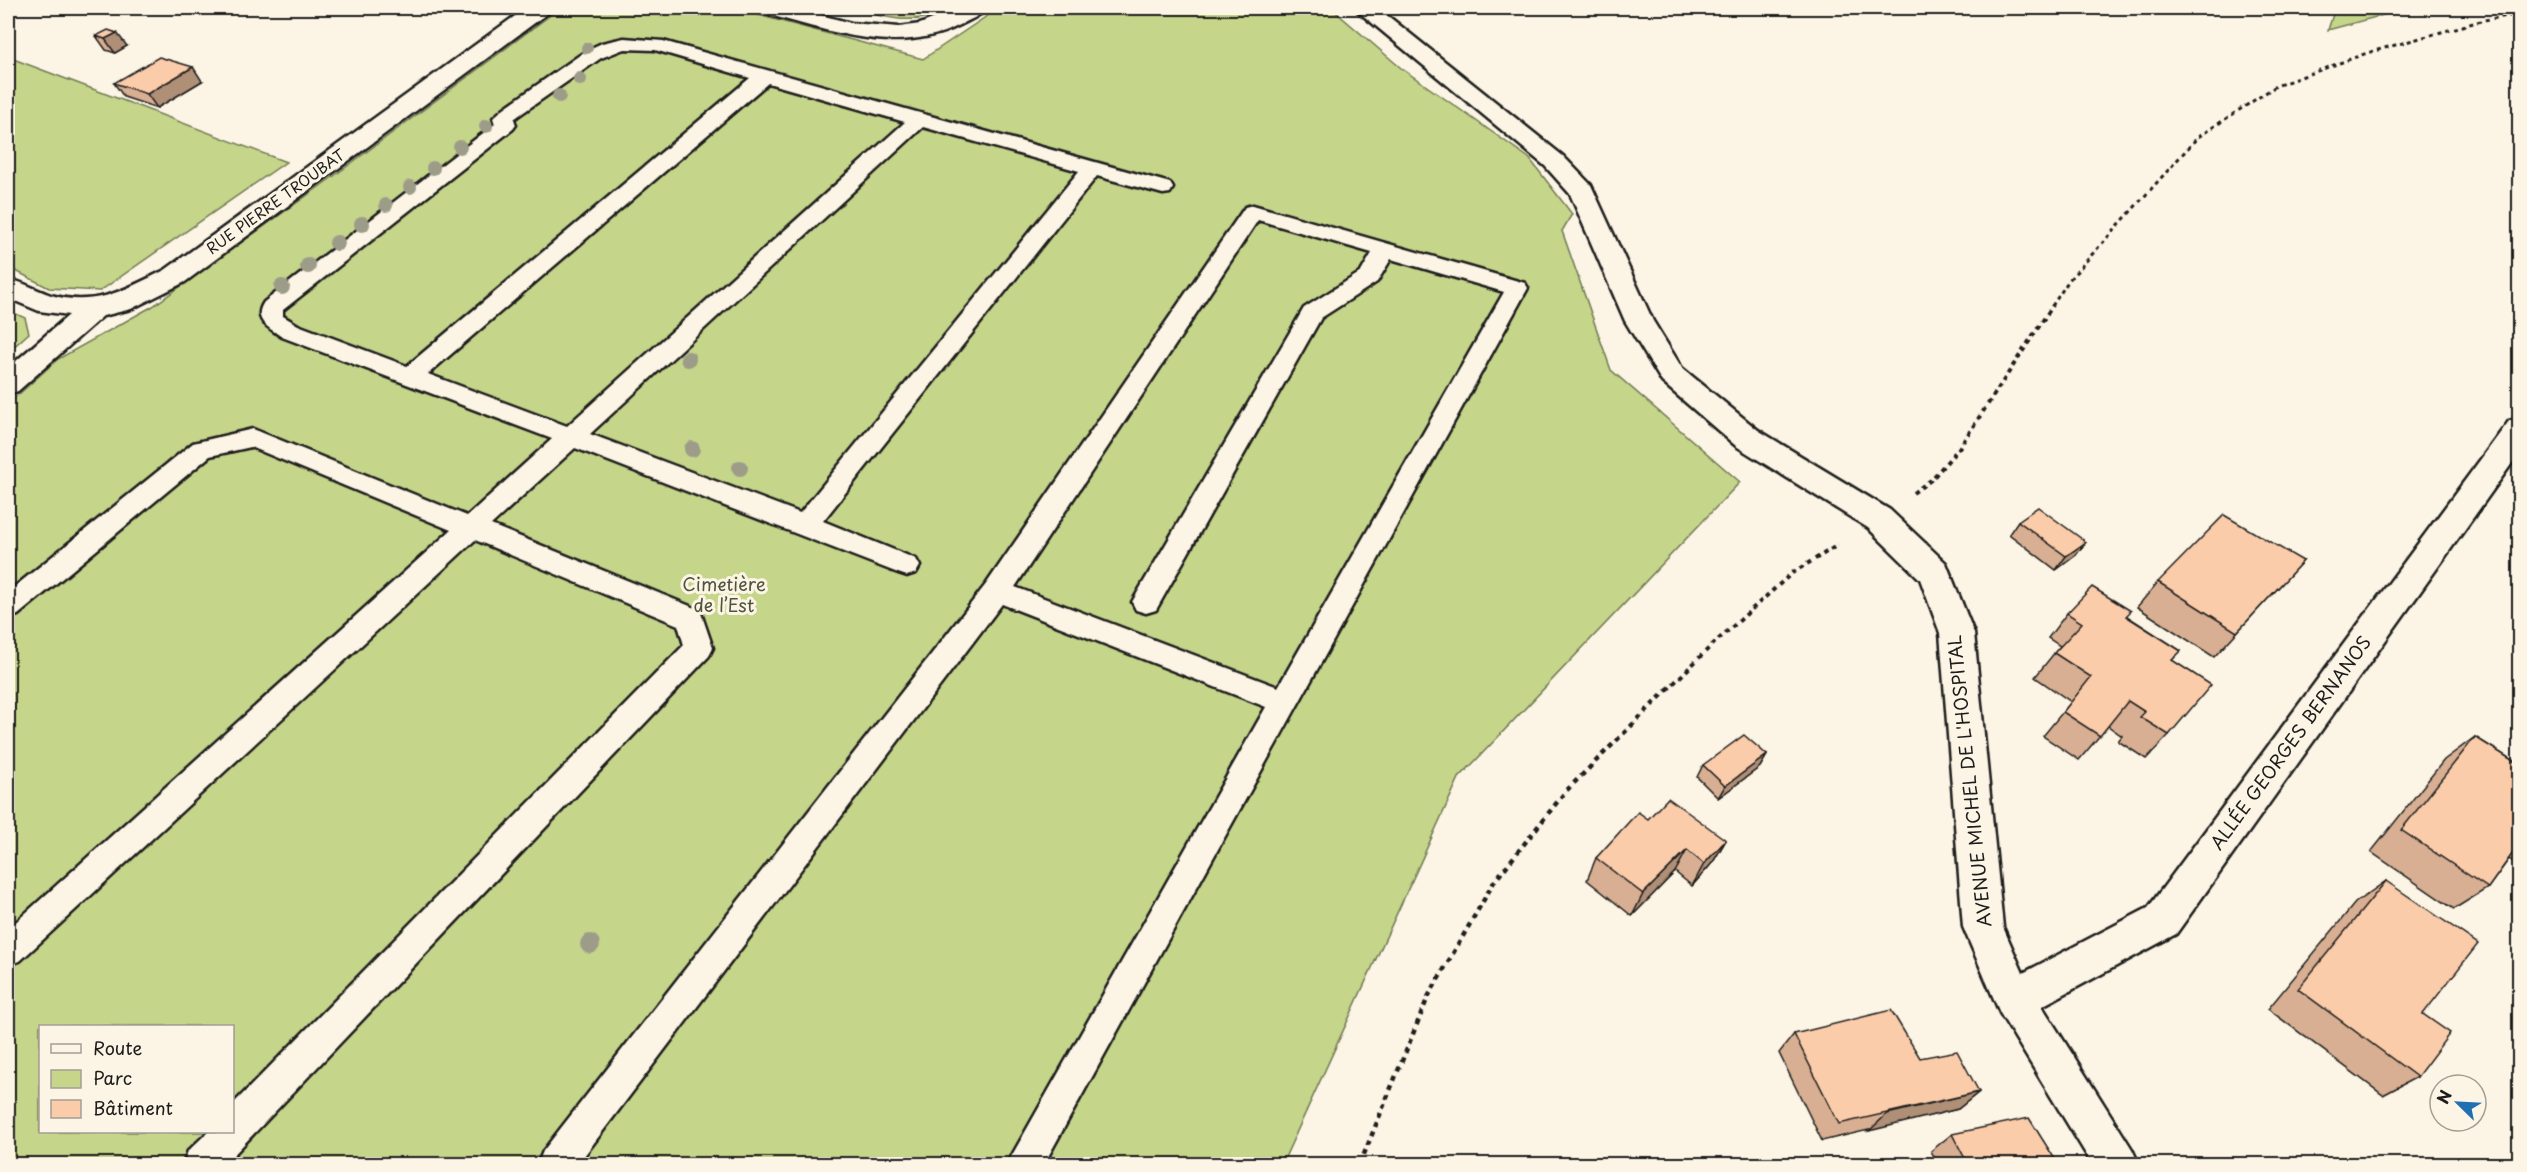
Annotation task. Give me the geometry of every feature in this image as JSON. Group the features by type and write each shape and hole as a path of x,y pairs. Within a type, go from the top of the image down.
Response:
{"street":[{"name":"RUE PIERRE TROUBAT","path":"8,384 94,309 121,303 175,276 540,8"},
{"path":"771,8 859,31 893,35 922,32 957,19 976,8"},
{"name":"AVENUE MICHEL DE L'HOSPITAL","path":"1365,8 1554,160 1582,191 1639,321 1672,375 1747,438 1879,519 1934,572 1957,633 1973,835 1983,927 2014,999 2117,1164"},
{"path":"8,288 49,304 94,309"},
{"name":"ALLÉE GEORGES BERNANOS","path":"2014,999 2162,921 2520,429"}],"lane":[{"path":"907,566 805,525 291,331 271,319 272,308 506,124 503,118 522,103 571,73 595,53 634,42 656,45 765,75 1164,188"},
{"path":"410,376 765,75"},
{"path":"8,950 920,119"},
{"path":"805,525 1092,168"},
{"path":"556,1164 997,591 1253,212 1517,288 1024,1164"},
{"path":"1146,602 1312,312 1370,277 1385,250"},
{"path":"8,607 202,449 252,438 690,618 699,648 234,1129"},
{"path":"997,591 1284,702"},
{"path":"201,1164 230,1133"}],"path":[{"path":"1360,1164 1428,997 1494,882 1566,791 1710,647 1792,573 1879,519 1931,480 1959,448 2069,280 2198,137 2276,86 2367,53 2484,20 2520,14"}],"green space":[{"name":"Cimetière de l’Est","path":"560,8 732,8 923,59 999,8 1331,8 1401,68 1529,158 1572,214 1562,231 1611,370 1740,482 1459,778 1282,1164 8,1164 8,404 58,359 153,306 330,179"},
{"path":"848,8 949,8 924,18 899,19"},
{"path":"2335,8 2409,8 2328,30"},
{"path":"8,57 286,162 100,291 49,288 8,267"},
{"path":"8,310 25,318 29,333 8,352"}],"building":[{"path":"108,30 117,33 105,39 96,36"},
{"path":"159,57 193,67 147,94 114,83"},
{"path":"2038,507 2086,542 2066,556 2018,521"},
{"path":"2224,515 2303,561 2237,632 2158,582"},
{"path":"2092,587 2131,611 2126,616 2181,651 2172,660 2211,685 2169,735 2140,717 2145,712 2128,701 2100,736 2063,712 2091,677 2054,653 2082,623 2067,613"},
{"path":"1744,735 1767,755 1725,786 1703,765"},
{"path":"2475,737 2520,765 2520,843 2488,888 2401,830"},
{"path":"1668,798 1726,840 1704,864 1687,850 1643,894 1596,858 1638,812 1648,819"},
{"path":"2386,881 2478,944 2423,1014 2450,1033 2417,1077 2298,989"},
{"path":"1891,1010 1920,1058 1957,1051 1979,1092 1839,1124 1794,1034"},
{"path":"2029,1118 2058,1164 1968,1164 1952,1134"}]}
